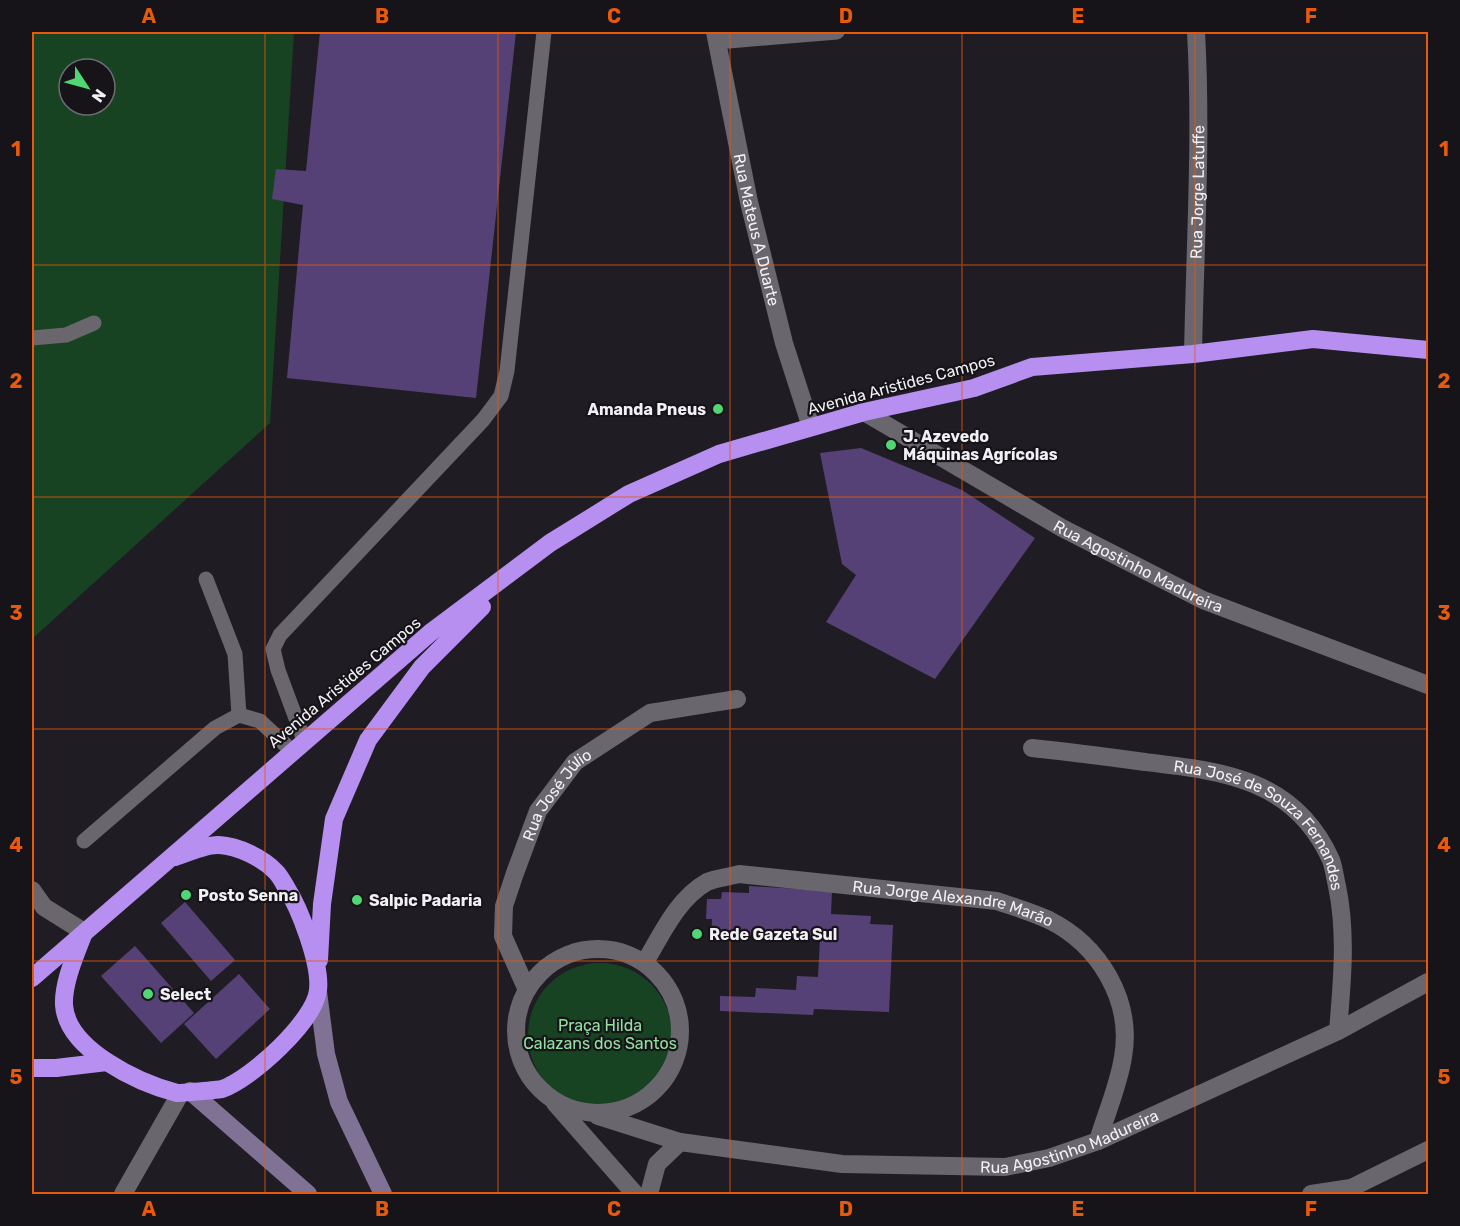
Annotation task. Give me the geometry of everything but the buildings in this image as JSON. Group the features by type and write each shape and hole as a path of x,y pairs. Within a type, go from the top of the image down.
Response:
{"highway":[{"name":"Avenida Aristides Campos","path":"32,978 430,633 550,543 629,494 720,454 864,412 974,388 1032,367 1193,354 1313,339 1428,350"},
{"name":"Avenida Aristides Campos","path":"318,971 322,904 334,819 368,740 422,667 550,543"},
{"path":"84,932 70,969 64,1004 68,1021 81,1041 107,1062 149,1082 185,1092 221,1089 251,1073 288,1040 305,1017 318,992 318,971 296,903 275,871 259,859 241,850 217,844 171,858"},
{"path":"32,1068 56,1068 107,1062"}],"main road":[{"path":"318,992 326,1054 339,1102 383,1194"},
{"path":"185,1092 259,1151 308,1194"}],"street":[{"name":"Rua Jorge Latuffe","path":"1193,354 1195,239 1200,152 1196,32"},
{"name":"Rua Mateus A Duarte","path":"716,37 748,202 784,343 811,427"},
{"name":"Rua Agostinho Madureira","path":"864,412 1062,528 1203,600 1428,685"},
{"name":"Rua José Júlio","path":"527,990 503,936 504,906 538,811 575,762 650,713 736,699"},
{"name":"Rua José de Souza Fernandes","path":"1032,748 1208,770 1246,780 1280,798 1309,822 1332,861 1340,898 1344,933 1338,1031"},
{"name":"Rua Jorge Alexandre Marão","path":"645,962 671,917 689,895 709,881 739,874 997,901 1021,909 1050,921 1077,938 1104,968 1119,997 1125,1028 1124,1057 1098,1141"},
{"path":"32,890 44,907 84,932"},
{"path":"552,1100 570,1109 591,1113 621,1110 649,1096 670,1073 680,1043 679,1012 667,984 645,962 617,950 591,948 565,955 543,969 527,990 517,1019 518,1050 530,1078 635,1194"},
{"name":"Rua Agostinho Madureira","path":"591,1113 680,1142 842,1164 1005,1167 1049,1158 1098,1141 1338,1031 1428,982"},
{"path":"123,1194 185,1092"},
{"path":"649,1194 657,1164 680,1142"},
{"path":"1311,1194 1347,1191 1428,1150"}],"lane":[{"path":"298,746 273,649 280,635 483,420 501,396 507,371 544,32"},
{"path":"716,37 837,32"},
{"path":"32,338 66,335 94,323"},
{"path":"206,579 235,654 239,715"},
{"path":"84,841 215,728 239,715 260,721 298,746"}],"green space":[{"path":"32,32 294,32 270,423 32,639"},
{"name":"Praça Hilda Calazans dos Santos","path":"600,963 627,969 640,975 651,984 660,995 666,1008 672,1035 666,1062 660,1075 651,1086 640,1095 627,1101 600,1107 573,1101 560,1095 549,1086 540,1075 534,1062 528,1035 534,1008 540,995 549,984 560,975 573,969"}],"place":[{"name":"Amanda Pneus","path":"718,409"},
{"name":"J. Azevedo Máquinas Agrícolas","path":"891,445"},
{"name":"Posto Senna","path":"186,895"},
{"name":"Salpic Padaria","path":"357,900"},
{"name":"Rede Gazeta Sul","path":"697,934"},
{"name":"Select","path":"148,994"}]}
